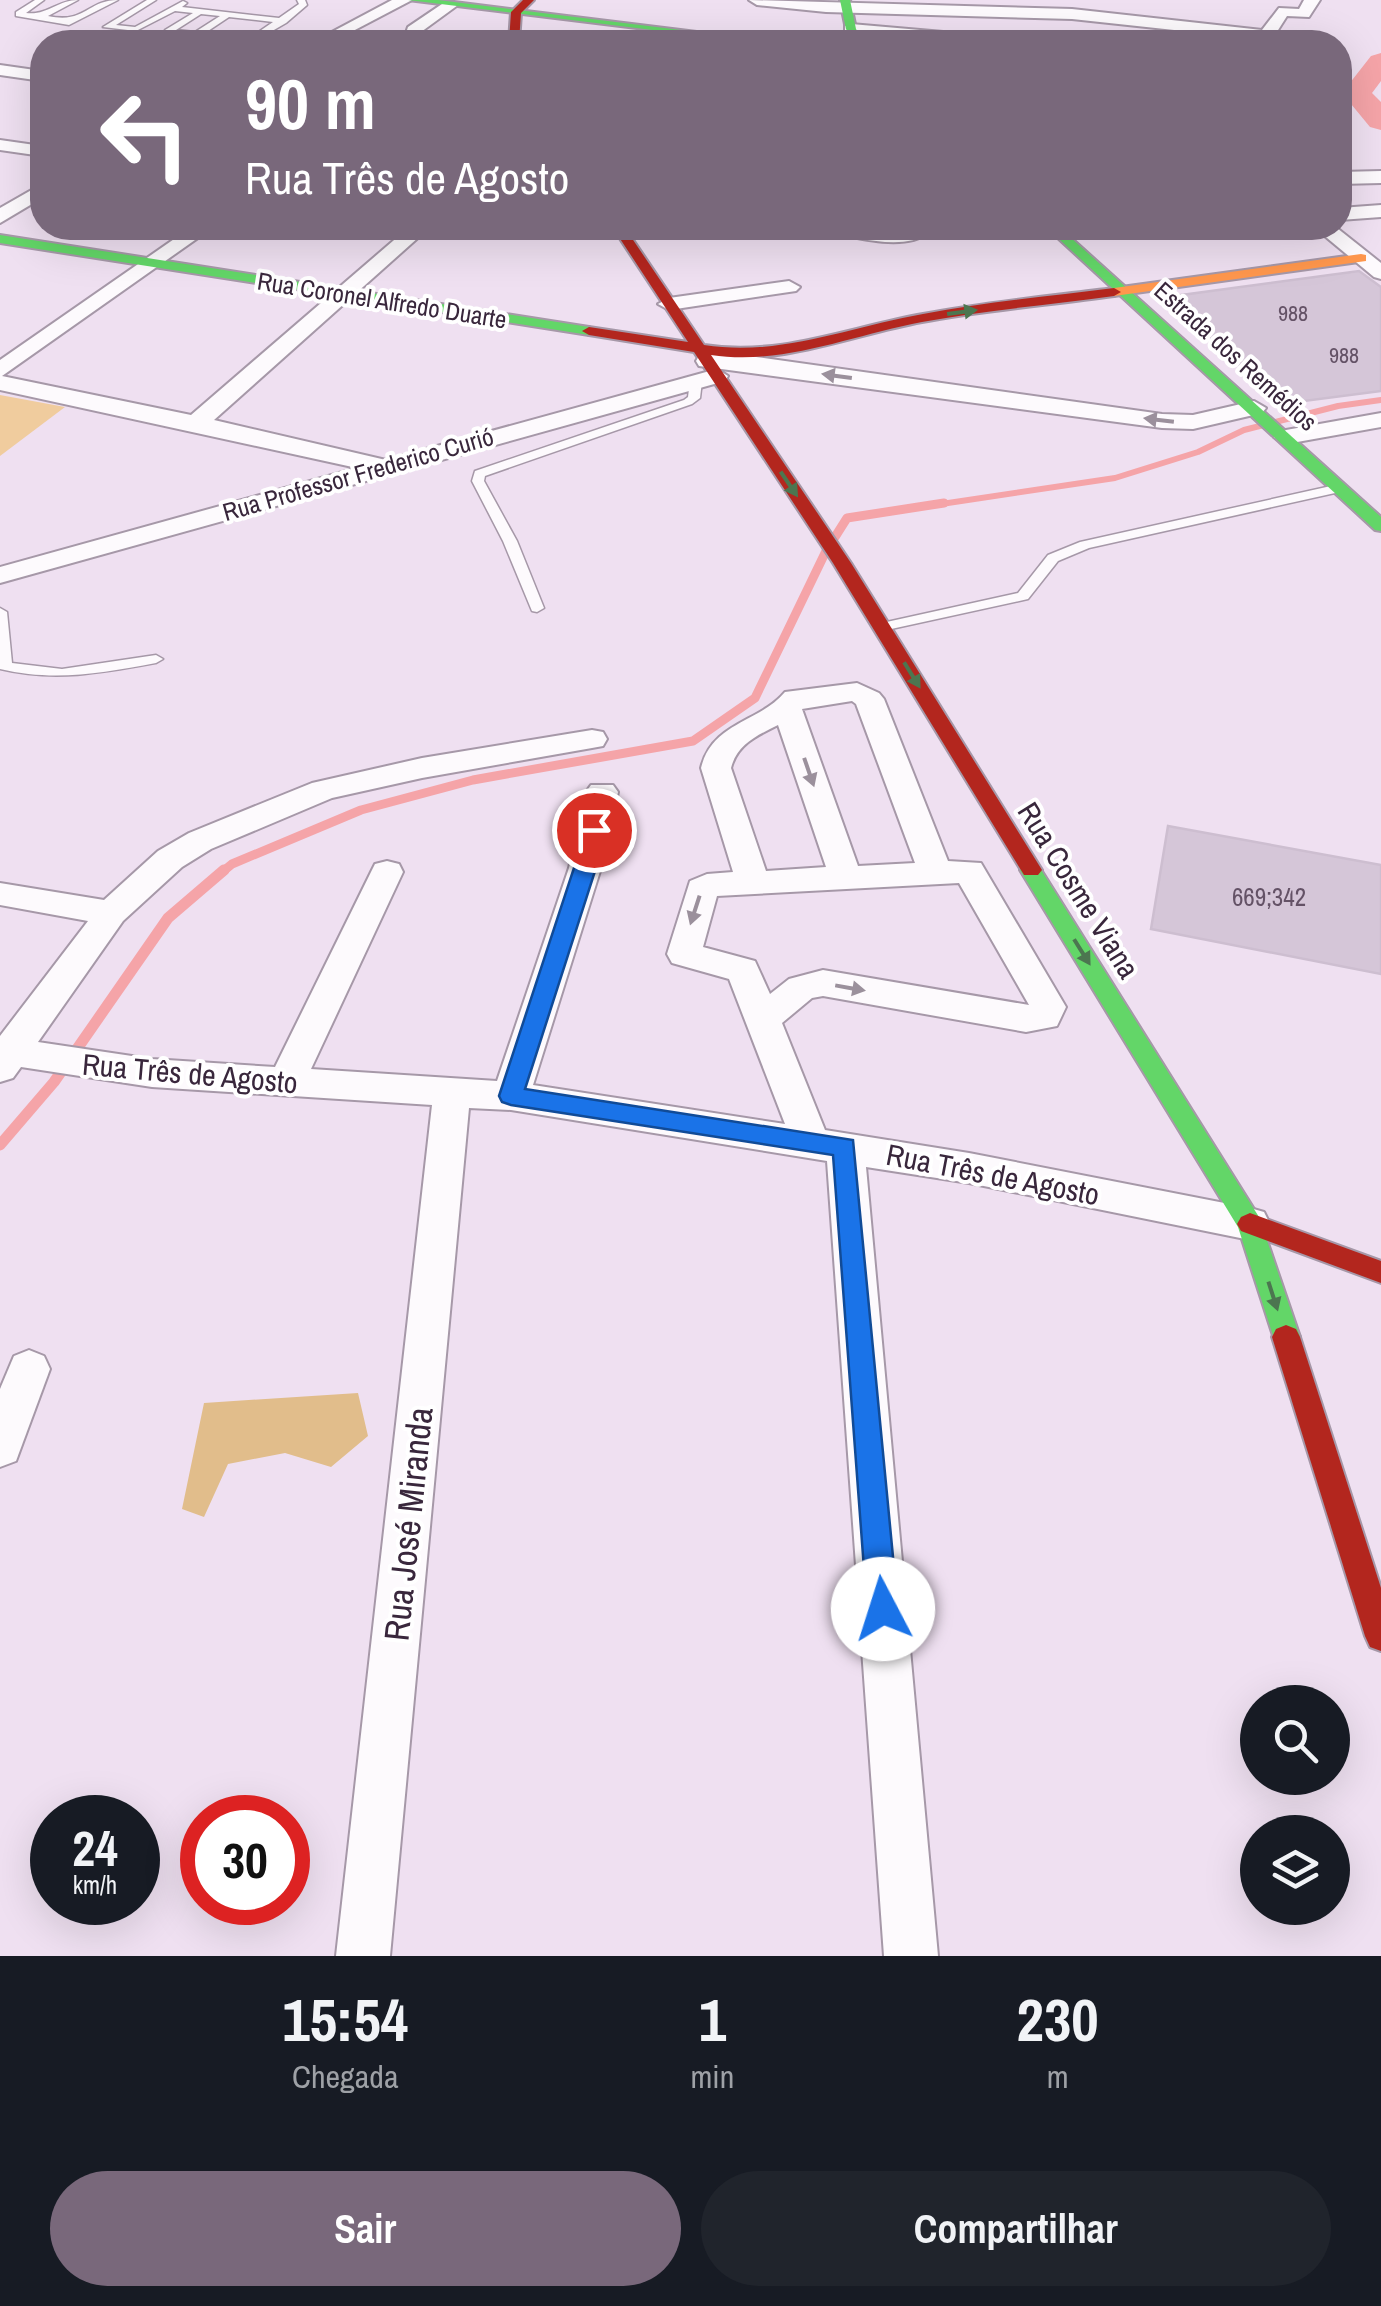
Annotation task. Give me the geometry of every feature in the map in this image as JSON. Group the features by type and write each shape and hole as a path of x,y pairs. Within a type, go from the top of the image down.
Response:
{"main road":[{"path":"413,0 522,6 689,30"},
{"name":"Rua Coronel Alfredo Duarte","path":"0,239 342,295 705,368"},
{"name":"Rua Cosme Viana","path":"628,240 705,368 842,563 1250,1224 1380,1631"},
{"name":"Estrada dos Remédios","path":"1067,240 1381,526"},
{"name":"Rua Professor Frederico Curió","path":"760,359 921,318 1361,258"},
{"name":"Rua Três de Agosto","path":"1250,1224 1381,1272"}],"street":[{"path":"345,30 404,0"},
{"path":"757,0 919,30"},
{"path":"1269,30 1284,11 1302,14 1312,0"},
{"path":"414,30 450,4"},
{"path":"850,20 996,6 1224,30"},
{"path":"0,70 30,74"},
{"path":"0,145 30,149"},
{"path":"1352,178 1381,177"},
{"path":"0,217 30,198"},
{"path":"1352,213 1381,211"},
{"path":"0,370 186,240"},
{"path":"196,422 405,240"},
{"path":"1339,240 1381,273"},
{"path":"669,304 789,287"},
{"path":"760,359 1162,421 1193,422 1258,412"},
{"name":"Rua Professor Frederico Curió","path":"0,575 383,467 705,368 760,359"},
{"path":"0,384 196,422 383,467"},
{"path":"1285,436 1381,420"},
{"path":"846,879 787,708 790,700 857,692 868,700 935,871"},
{"path":"752,882 716,768 716,757 724,744 787,708"},
{"path":"11,1057 111,914 170,859 200,841 322,790 422,768 592,739"},
{"path":"511,1096 585,868 602,792"},
{"path":"764,1018 801,988 824,983 1026,1018 1044,1018 1048,1007 969,871 714,884 702,889 683,949 688,956 743,970 764,1018 828,1145 912,1956"},
{"path":"286,1082 386,872"},
{"path":"0,894 111,914"},
{"name":"Rua Três de Agosto","path":"11,1057 286,1082 511,1096 828,1145 1250,1224"},
{"name":"Rua José Miranda","path":"363,1956 452,1091"},
{"path":"0,1447 29,1369"}],"lane":[{"path":"40,0 19,14 136,30 188,0"},
{"path":"40,18 74,0"},
{"path":"69,23 114,0"},
{"path":"107,27 152,0"},
{"path":"268,30 302,5 301,0"},
{"path":"173,8 283,21"},
{"path":"171,30 200,12"},
{"path":"204,30 228,15"},
{"path":"236,30 256,18"},
{"path":"537,608 510,541 478,480 479,474 688,402 694,398 705,368"},
{"path":"882,627 1023,596 1053,558 1085,545 1340,488"},
{"path":"0,612 5,666 25,672 60,674 156,660"}],"shaded area":[{"path":"0,395 65,407 0,456"},
{"path":"358,1393 368,1436 331,1467 285,1453 228,1464 204,1517 182,1509 204,1403"}],"building":[{"path":"1359,271 1381,287 1381,391 1281,404 1167,297"},
{"path":"1168,826 1381,865 1381,974 1151,929"}],"waterway":[{"path":"1381,62 1357,93 1381,121"},
{"path":"928,506 1115,478 1198,452 1244,430 1338,406 1381,400"},
{"path":"835,537 847,518 944,503"},
{"path":"221,873 232,864 361,810 473,780 693,741 755,698 826,551"},
{"path":"0,1145 54,1082 168,918 224,870"}],"traffic: fast":[{"path":"413,0 670,30"},
{"path":"845,0 852,30"},
{"path":"0,239 589,331"},
{"path":"1066,240 1381,526"},
{"path":"1031,870 1250,1224 1286,1337"}],"traffic: slow":[{"path":"1114,292 1361,258"}],"traffic: jam":[{"path":"515,30 516,12 529,0"},
{"path":"627,240 842,563 1031,870"},
{"path":"589,331 740,355 809,346 921,318 1114,292"},
{"path":"1250,1224 1381,1272"},
{"path":"1286,1337 1381,1636"}],"route":[{"path":"594,830 511,1096 844,1147 883,1609"}]}
